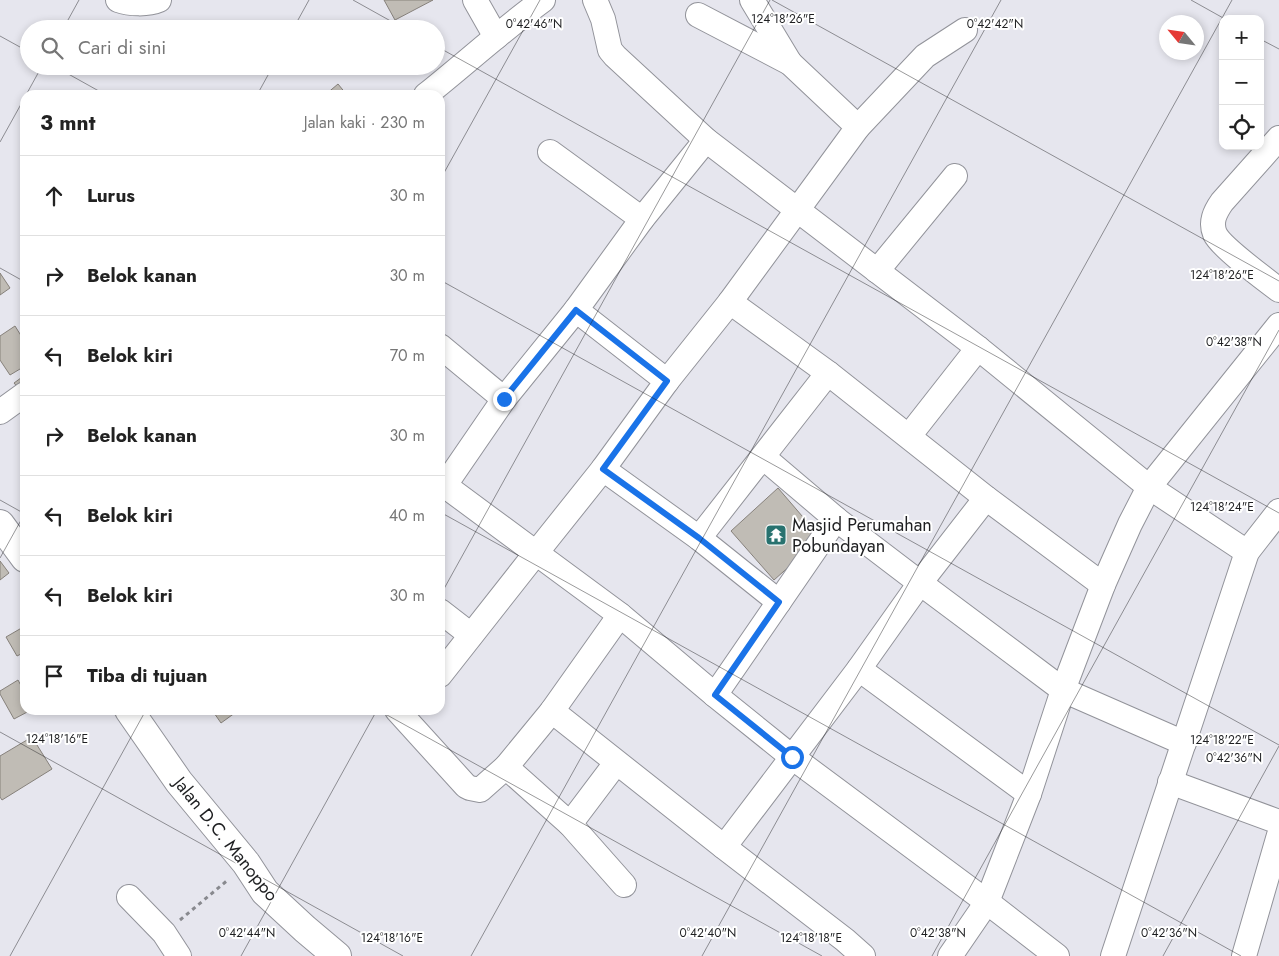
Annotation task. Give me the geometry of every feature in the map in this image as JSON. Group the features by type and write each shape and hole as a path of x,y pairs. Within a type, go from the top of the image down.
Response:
{"highway":[{"path":"0,524 20,551"},
{"name":"Jalan D.C. Manoppo","path":"132,715 179,782 246,863 265,892 337,956"}],"street":[{"path":"118,0 135,4 159,0"},
{"path":"475,0 496,37"},
{"path":"432,90 543,0"},
{"path":"595,0 603,19 610,50 706,140 978,348 1149,486 1246,552"},
{"path":"752,0 790,63 858,127"},
{"path":"698,15 790,63"},
{"path":"445,669 603,469 667,381 730,302 858,127 926,56 965,30"},
{"path":"1279,138 1222,202 1213,220 1215,234 1223,245 1279,290"},
{"path":"445,480 504,399 576,310 642,219 706,140"},
{"path":"550,152 642,219"},
{"path":"877,271 955,176"},
{"path":"730,302 828,373 986,498 1103,585"},
{"path":"576,310 667,381"},
{"path":"950,956 988,902 1030,794 1064,690 1103,585 1149,486 1279,324"},
{"path":"909,436 978,348"},
{"path":"445,350 504,399"},
{"path":"699,538 828,373"},
{"path":"0,412 20,398"},
{"path":"763,457 836,519 1064,690 1184,743"},
{"path":"603,469 699,538 779,602"},
{"path":"445,486 620,616 792,757 988,902 1057,956"},
{"path":"724,848 859,670 920,583 986,498"},
{"path":"1113,956 1246,552 1279,511"},
{"path":"715,695 836,519"},
{"path":"445,615 471,635"},
{"path":"407,715 446,764 470,788 480,790 506,767 552,711 620,616"},
{"path":"859,670 1030,794"},
{"path":"552,711 863,956"},
{"path":"570,824 616,763"},
{"path":"506,767 570,824 624,885"},
{"path":"1170,782 1279,822"},
{"path":"1244,956 1279,835"},
{"path":"129,897 164,933 179,956"}],"path":[{"path":"164,933 201,904 246,863"}],"building":[{"path":"384,0 433,0 395,20"},
{"path":"338,84 343,90 331,90"},
{"path":"0,273 10,288 0,295"},
{"path":"15,326 20,334 20,369 10,375 0,360 0,336"},
{"path":"20,379 20,390 14,383"},
{"name":"Masjid Perumahan Pobundayan","path":"778,488 821,538 774,580 731,531"},
{"path":"0,561 9,573 0,580"},
{"path":"20,629 20,654 17,656 6,637"},
{"path":"18,680 20,684 20,715 22,715 14,719 0,691"},
{"path":"215,715 232,715 221,723"},
{"path":"32,737 52,769 2,800 0,797 0,756"}],"place":[{"name":"Masjid Perumahan Pobundayan","path":"776,535"}],"route":[{"path":"504,399 576,310 667,381 603,469 699,538 779,602 715,695 792,757"}]}
